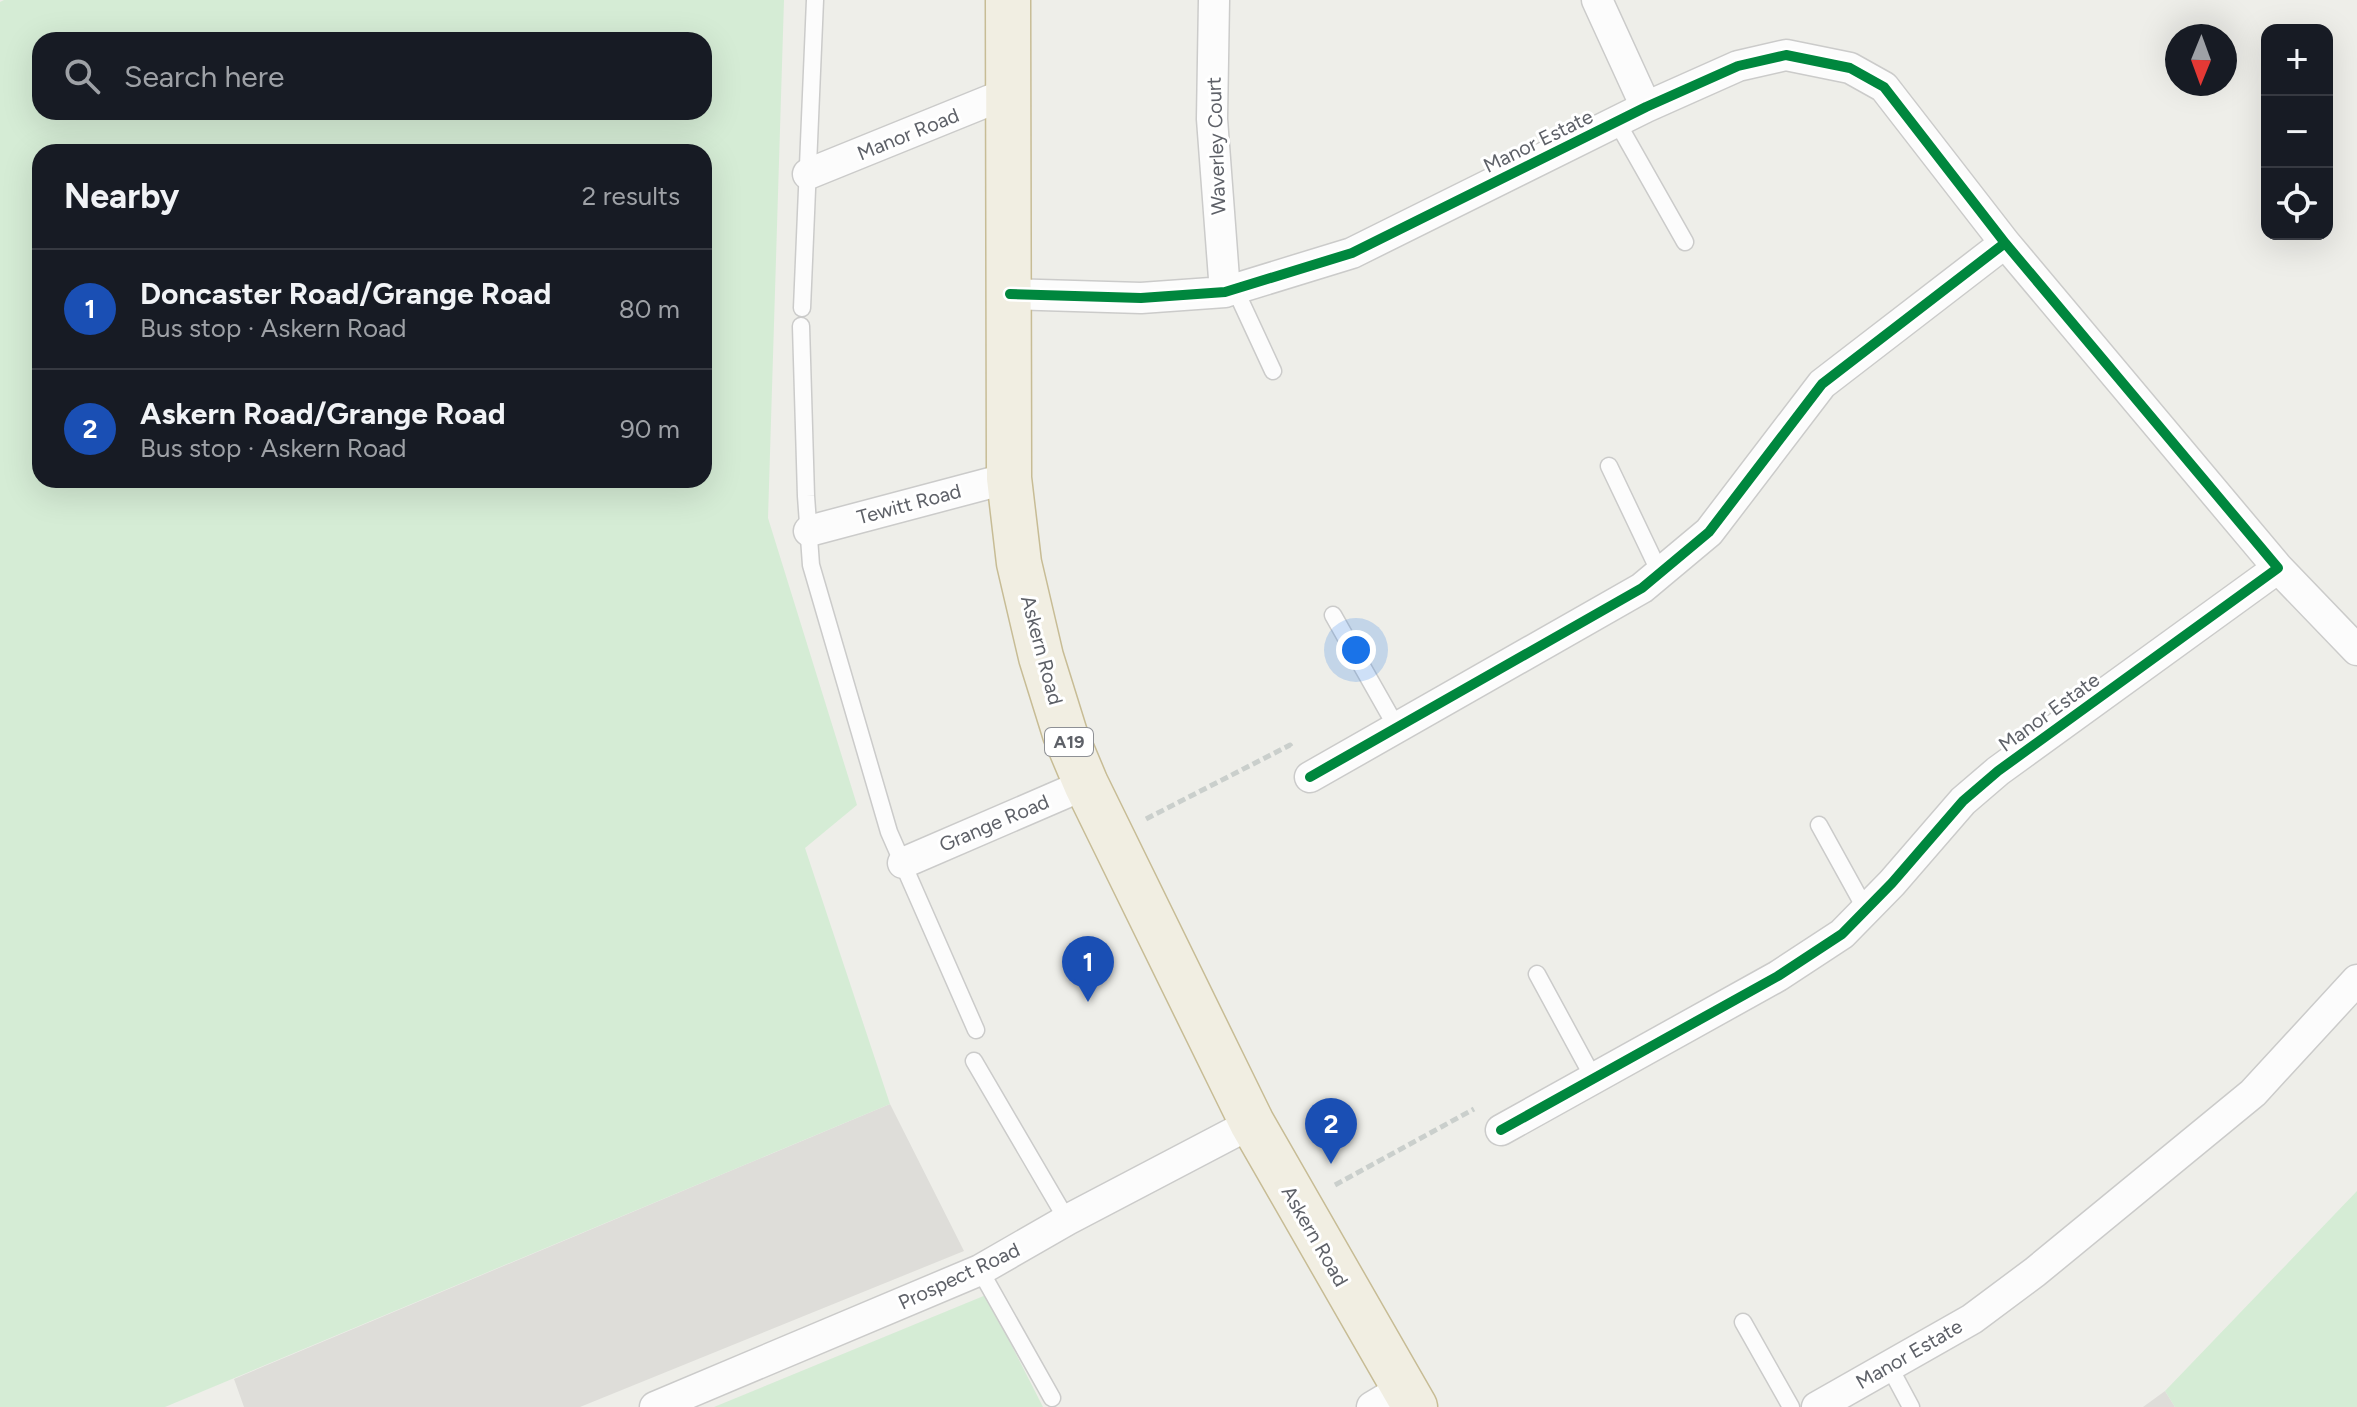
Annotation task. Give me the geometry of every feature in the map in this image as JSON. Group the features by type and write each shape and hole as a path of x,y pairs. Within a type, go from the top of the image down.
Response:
{"highway":[{"name":"Askern Road","path":"1008,0 1009,478 1019,563 1041,657 1065,734 1086,784 1252,1123 1397,1401"}],"street":[{"name":"Waverley Court","path":"1214,0 1212,119 1230,290"},
{"path":"1597,0 1646,107"},
{"name":"Manor Estate","path":"1010,294 1141,298 1230,290 1352,253 1646,107 1738,66 1786,55 1850,68 1884,87 2005,243 2278,568 2357,650"},
{"name":"Manor Road","path":"808,174 1008,93"},
{"path":"1310,777 1642,588 1709,532 1822,384 2005,243"},
{"name":"Tewitt Road","path":"809,531 1009,478"},
{"name":"Manor Estate","path":"1501,1130 1778,976 1842,934 1963,801 1998,771 2278,568"},
{"name":"Grange Road","path":"903,863 1086,784"},
{"name":"Manor Estate","path":"1817,1407 1972,1319 2035,1272 2253,1093 2357,980"},
{"name":"Prospect Road","path":"655,1407 980,1270 1067,1220 1252,1123"}],"lane":[{"path":"802,308 815,0"},
{"path":"1617,122 1685,242"},
{"path":"1230,290 1273,371"},
{"path":"801,326 811,565 871,776 903,863 976,1030"},
{"path":"1609,466 1660,573"},
{"path":"1333,615 1397,728"},
{"path":"1819,825 1866,910"},
{"path":"1537,974 1594,1079"},
{"path":"974,1061 1067,1220"},
{"path":"980,1270 1052,1398"},
{"path":"1743,1322 1791,1407"},
{"path":"1889,1366 1911,1407"}],"path":[{"path":"1112,837 1290,745 1310,777"},
{"path":"1297,1205 1486,1103 1501,1130"}],"shaded area":[{"path":"890,1104 964,1251 580,1407 244,1407 234,1379"},
{"path":"2165,1391 2175,1407 2143,1407"}],"green space":[{"path":"784,0 768,518 857,805 805,848 890,1104 165,1407 0,1407 0,2"},
{"path":"2357,1191 2357,1407 2175,1407 2165,1391"},
{"path":"986,1295 1043,1407 714,1407"}],"cycle path":[{"path":"1010,294 1141,298 1225,292 1352,253 1646,107 1738,66 1786,55 1850,68 1884,87 2005,243 1822,384 1709,532 1642,588 1310,777"},
{"path":"1501,1130 1778,976 1842,934 1892,883 1963,801 1998,771 2278,568 2005,243"}],"place":[{"name":"Doncaster Road/Grange Road","path":"1088,1002"},
{"name":"Askern Road/Grange Road","path":"1331,1164"}]}
